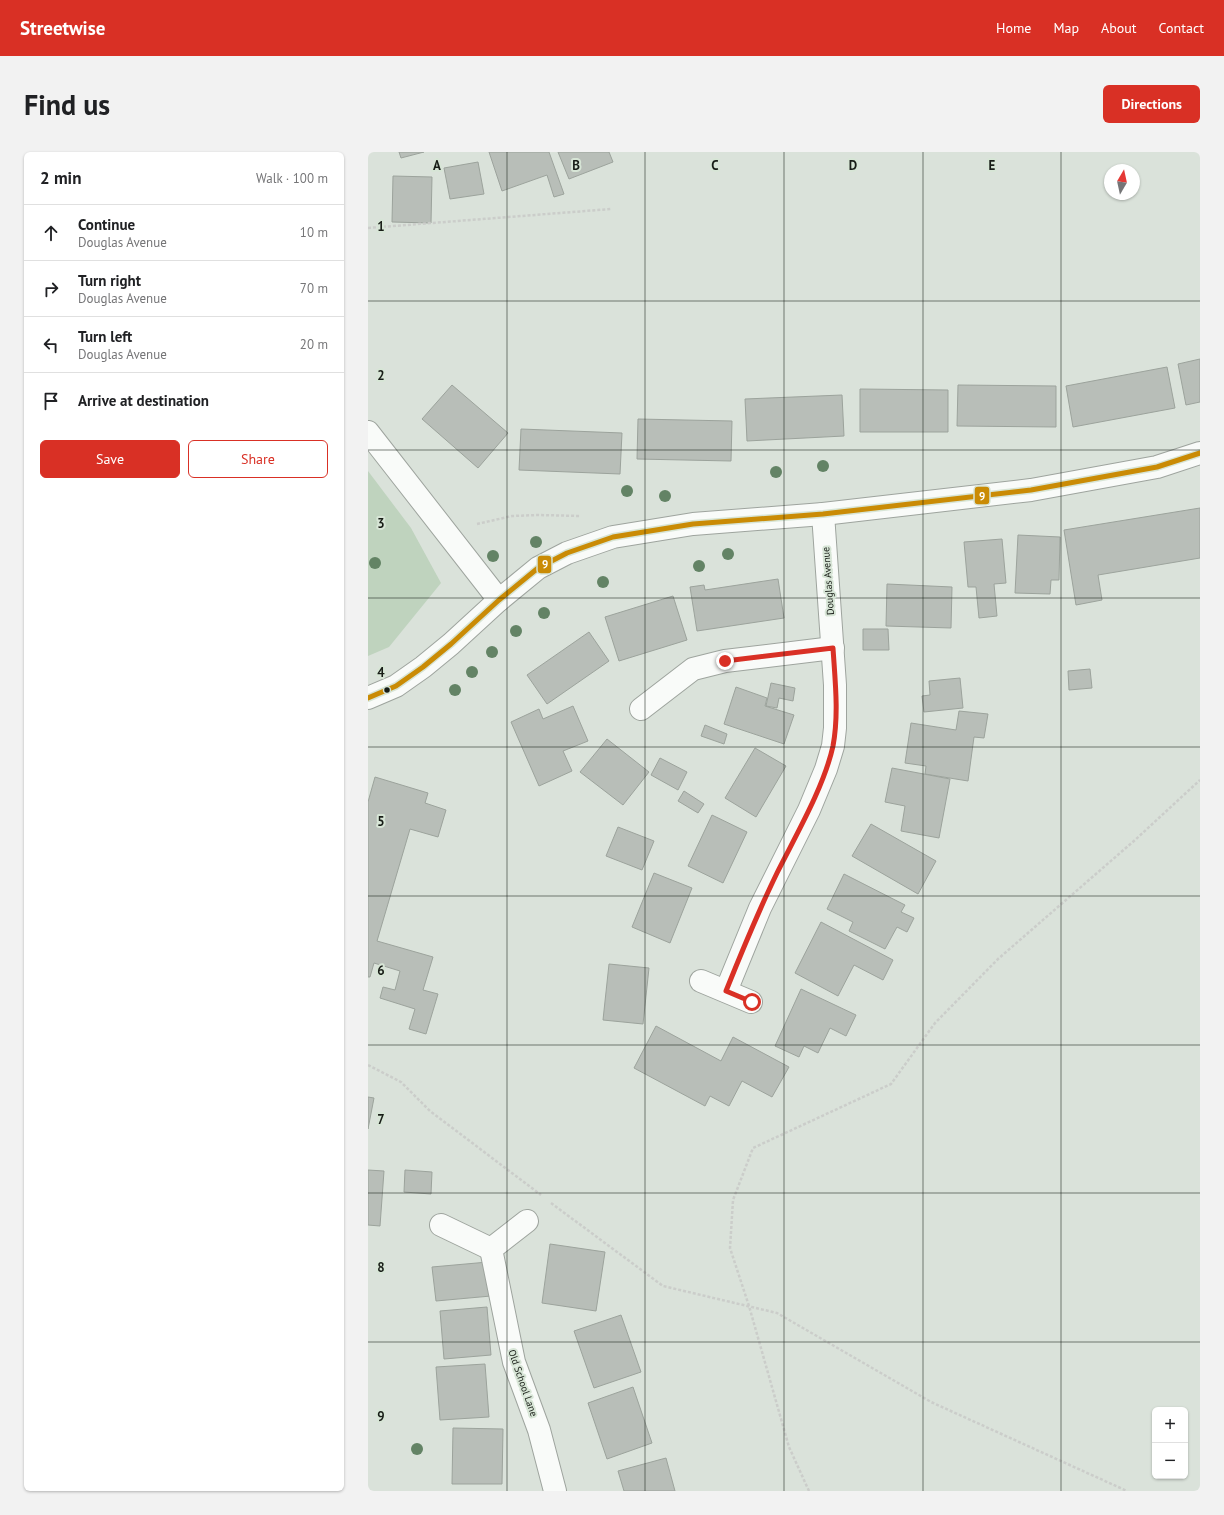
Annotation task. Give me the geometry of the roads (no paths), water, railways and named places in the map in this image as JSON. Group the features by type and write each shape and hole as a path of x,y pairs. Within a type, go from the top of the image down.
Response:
{"street":[{"path":"368,432 499,600"},
{"path":"368,698 396,686 423,667 451,644 499,600 544,565 567,553 613,537 693,524 823,514 1031,490 1157,468 1200,453"},
{"name":"Douglas Avenue","path":"726,991 760,908 809,810 826,769 833,746 835,728 833,648 823,514"},
{"path":"641,708 693,670 725,661 833,648"},
{"path":"701,981 752,1002"},
{"path":"441,1225 491,1249 527,1221"},
{"name":"Old School Lane","path":"491,1249 514,1362 540,1430 555,1491"}]}
